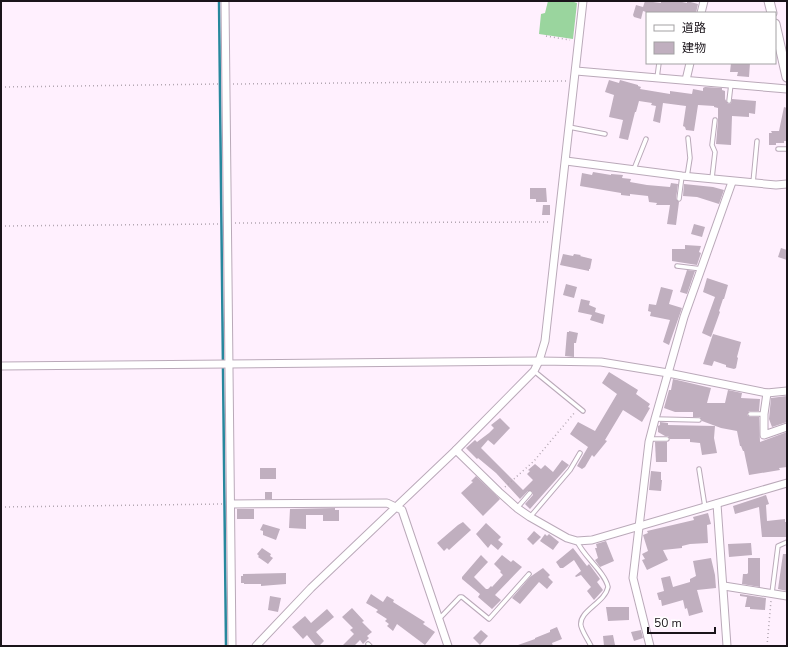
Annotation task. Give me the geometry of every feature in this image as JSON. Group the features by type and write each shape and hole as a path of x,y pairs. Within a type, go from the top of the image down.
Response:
{"street":[{"path":"225,1 232,646"},
{"path":"256,646 311,588 456,450 534,371 539,361 545,341 583,1"},
{"path":"702,12 704,1"},
{"path":"769,1 772,12"},
{"path":"776,28 785,61 787,76"},
{"path":"686,80 690,64"},
{"path":"576,70 787,89"},
{"path":"566,161 712,180 753,184 787,184"},
{"path":"650,646 633,578 650,438 684,317 732,182"},
{"path":"1,366 539,361 601,362 668,373 767,393 787,391"},
{"path":"767,393 764,414 764,435 787,427"},
{"path":"456,450 499,492 530,518 568,538 577,541 592,540 787,483"},
{"path":"231,504 387,503 402,510 448,646"},
{"path":"717,504 724,586 727,646"},
{"path":"724,586 787,596"}],"lane":[{"path":"657,78 659,64"},
{"path":"729,101 731,84"},
{"path":"712,180 715,152 712,145 715,120"},
{"path":"569,127 605,134"},
{"path":"679,200 690,158 688,138"},
{"path":"634,170 646,139"},
{"path":"753,184 757,141"},
{"path":"778,149 787,149"},
{"path":"677,266 702,269"},
{"path":"534,371 583,411"},
{"path":"750,414 764,414"},
{"path":"655,419 700,420"},
{"path":"650,438 667,438"},
{"path":"530,518 570,470 580,453"},
{"path":"699,469 705,507"},
{"path":"517,508 530,493"},
{"path":"577,541 580,548 604,578 608,587 604,597 588,611 581,620 581,626 591,646"},
{"path":"772,593 778,546 787,542"},
{"path":"439,619 460,597 462,597 489,619 529,574"}],"path":[{"path":"546,36 574,41"},
{"path":"1,87 575,81"},
{"path":"1,226 228,223 558,222"},
{"path":"499,492 534,461 578,408"},
{"path":"1,507 231,504"},
{"path":"767,646 772,593"}],"green space":[{"path":"548,1 571,1 577,3 573,39 539,34 541,14 545,13"}],"building":[{"path":"645,1 661,3 661,1 677,1 687,3 687,1 698,4 696,12 643,11 641,19 634,17 633,15 636,5 643,7"},
{"path":"731,64 750,64 749,77 737,76 738,72 730,72"},
{"path":"609,80 619,83 620,80 638,85 641,87 640,89 670,94 670,91 692,94 693,89 703,91 703,88 705,87 722,88 722,90 725,91 725,99 728,104 731,103 732,99 756,101 755,114 749,113 749,117 732,116 731,145 716,144 718,108 714,106 698,105 694,131 686,130 683,126 686,106 663,103 660,123 653,121 656,106 651,105 652,103 639,101 628,140 619,138 623,120 609,117 614,95 605,92"},
{"path":"784,107 787,108 786,141 784,141 784,143 776,143 776,145 769,145 769,133 772,133 771,131 779,131"},
{"path":"593,172 623,175 622,178 631,179 630,182 647,185 670,187 671,183 678,184 676,199 679,202 676,225 667,224 670,205 656,205 657,203 649,202 648,196 630,194 630,196 621,195 621,193 580,186 582,173 592,175"},
{"path":"684,184 713,187 724,190 719,204 697,197 683,196"},
{"path":"530,188 546,188 547,202 536,202 536,199 530,199"},
{"path":"543,205 550,205 550,215 542,215"},
{"path":"694,224 705,227 702,237 691,234"},
{"path":"685,245 701,246 699,252 701,253 697,265 672,261 672,249 685,249"},
{"path":"781,248 787,250 787,260 778,257"},
{"path":"563,254 573,256 574,254 581,255 580,256 592,259 589,271 560,265"},
{"path":"687,270 695,271 687,294 680,292"},
{"path":"707,278 728,285 711,337 702,333 715,297 703,292"},
{"path":"566,284 577,287 574,298 563,295"},
{"path":"661,287 673,290 669,304 682,308 669,345 663,342 670,320 650,316 651,312 648,311 649,304 656,305"},
{"path":"581,299 590,301 589,305 596,308 595,312 605,315 603,324 590,320 592,315 578,312"},
{"path":"567,332 578,333 576,343 574,343 574,357 565,356"},
{"path":"713,334 741,342 736,368 726,367 726,365 714,361 712,366 703,364"},
{"path":"609,372 638,390 636,394 650,404 648,407 650,408 642,422 623,410 605,440 607,441 594,457 592,455 585,467 582,469 577,466 588,447 570,434 578,422 595,431 617,394 602,383"},
{"path":"673,379 711,388 707,403 725,403 728,390 742,393 741,398 760,399 759,411 749,411 747,415 750,417 759,417 760,442 787,432 787,467 779,468 780,470 749,475 744,451 740,446 737,431 721,428 702,421 700,417 693,417 693,412 675,412 664,408 669,390 671,390"},
{"path":"787,396 787,422 772,427 769,419 771,398"},
{"path":"500,418 510,428 494,445 488,440 481,448 523,490 533,480 527,474 530,471 528,470 535,464 541,469 545,465 553,472 562,460 569,465 530,509 525,504 533,495 532,491 528,491 520,499 496,473 478,458 477,459 466,448 475,440 477,442 489,433 494,428 491,425"},
{"path":"660,422 668,423 668,425 715,426 714,438 717,453 702,455 700,443 690,442 690,439 670,439 668,436 658,432"},
{"path":"655,442 667,442 667,462 656,462"},
{"path":"260,468 276,468 276,479 260,479"},
{"path":"651,471 661,472 661,491 649,490"},
{"path":"476,476 500,499 483,516 461,493 473,482 471,481"},
{"path":"265,492 272,492 272,499 265,499"},
{"path":"766,495 769,504 766,505 767,521 785,519 785,522 787,522 787,537 762,537 759,507 735,514 733,506"},
{"path":"335,508 335,510 339,510 339,521 323,521 323,515 306,515 306,529 289,528 290,509"},
{"path":"237,509 254,509 254,519 237,519"},
{"path":"708,513 711,524 707,525 708,543 690,544 682,546 682,548 663,550 668,560 647,570 642,560 645,559 642,554 648,551 643,535 648,533 647,531 694,520 693,517"},
{"path":"463,522 471,530 449,550 447,548 444,551 437,543"},
{"path":"486,523 501,537 498,540 503,544 498,550 491,544 488,548 476,534"},
{"path":"263,524 280,529 276,540 263,535 263,531 260,530"},
{"path":"534,531 541,537 533,545 527,539"},
{"path":"545,534 547,536 549,534 559,542 553,550 540,541"},
{"path":"606,541 614,561 600,567 595,560 598,558 595,548 597,548 596,544"},
{"path":"751,543 752,555 729,557 728,544"},
{"path":"262,548 271,554 270,556 273,558 268,564 258,557 259,556 257,554"},
{"path":"573,548 587,566 589,564 600,579 597,582 603,590 594,600 587,591 591,587 581,575 575,576 581,571 574,560 563,568 560,568 556,562"},
{"path":"783,554 787,554 787,591 778,589"},
{"path":"481,555 488,562 474,577 486,589 491,586 492,587 503,575 494,564 502,555 511,562 513,560 522,567 495,595 501,600 492,609 478,597 480,594 462,579 462,577"},
{"path":"711,558 716,588 697,590 703,612 689,616 687,608 685,609 683,600 662,606 661,600 659,600 657,593 664,591 661,578 670,576 673,587 690,582 690,579 696,576 693,561"},
{"path":"748,558 760,558 760,587 742,584 743,574 748,573"},
{"path":"543,568 550,575 548,577 553,582 547,589 539,582 520,604 512,598 530,577"},
{"path":"286,573 286,584 261,586 261,584 241,583 241,576 243,576 243,574"},
{"path":"371,594 383,602 387,596 394,600 393,602 425,622 423,624 435,632 425,645 397,624 393,631 387,626 389,624 385,621 387,619 376,612 378,610 366,603"},
{"path":"740,594 766,598 765,610 750,609 750,607 745,607 747,597 740,596"},
{"path":"270,596 281,598 278,612 268,610"},
{"path":"606,607 629,607 629,620 608,621"},
{"path":"352,608 364,621 362,622 372,632 367,636 369,638 363,644 360,640 354,646 342,646 354,634 350,630 353,628 342,617"},
{"path":"327,609 334,617 316,632 324,641 319,646 316,646 307,635 303,639 292,627 305,616 311,623"},
{"path":"557,627 562,639 552,643 553,646 518,645 535,639"},
{"path":"481,630 488,636 480,645 473,638"},
{"path":"641,630 643,638 634,641 631,632"},
{"path":"613,635 615,645 604,646 603,636"}],"waterway":[{"path":"219,1 226,646"}]}
